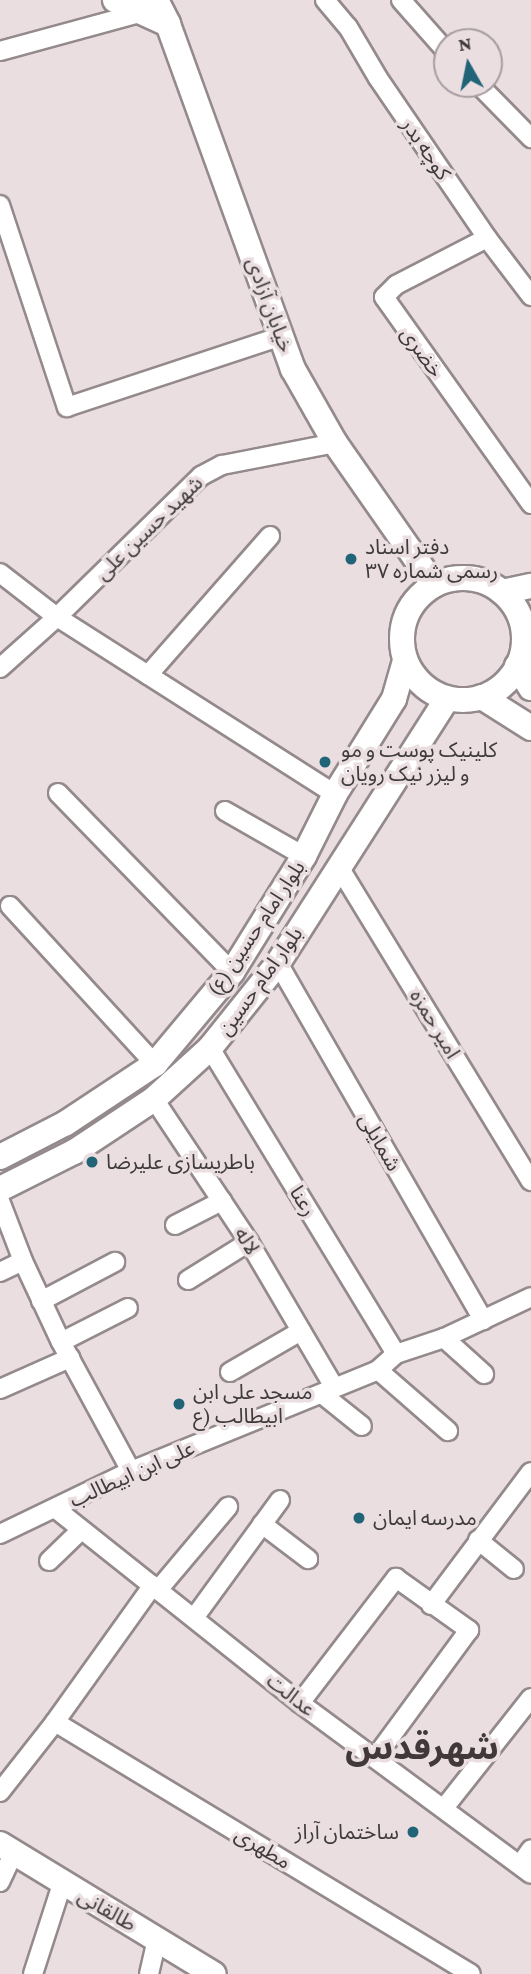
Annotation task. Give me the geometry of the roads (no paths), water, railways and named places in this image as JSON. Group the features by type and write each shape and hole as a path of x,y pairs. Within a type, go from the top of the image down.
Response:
{"main road":[{"path":"115,0 150,6"},
{"name":"خیابان آزادی","path":"150,6 168,24 293,369 335,443 434,585"},
{"path":"524,658 496,690 482,696 447,699 427,688 405,661 401,634 406,615 418,597 434,585 451,579 469,578 487,583 502,592 515,608 522,626 524,658 531,688"},
{"path":"502,592 531,586"},
{"name":"بلوار امام حسین (ع)","path":"0,1157 66,1123 155,1064 232,972 304,856 335,794 394,699 405,661"},
{"path":"482,696 531,728"},
{"name":"بلوار امام حسین","path":"0,1189 74,1152 154,1099 210,1048 278,963 447,699"},
{"name":"طالقانی","path":"6,1849 214,1974"}],"street":[{"name":"کوچه بدر","path":"325,0 348,27 378,78 486,237 531,296"},
{"path":"401,0 433,38"},
{"path":"0,51 150,6"},
{"path":"492,98 531,138"},
{"path":"0,205 67,407 282,336"},
{"name":"خضری","path":"486,237 396,285 384,298 531,504"},
{"name":"شهید حسین علی","path":"0,668 57,617 201,476 222,465 335,443"},
{"path":"148,675 270,536"},
{"path":"0,573 57,617 335,794"},
{"path":"58,793 232,972"},
{"path":"225,811 304,856"},
{"name":"امیر حمزه","path":"339,866 531,1181"},
{"path":"10,906 155,1064"},
{"name":"شمایلی","path":"278,963 483,1320"},
{"name":"رعنا","path":"210,1048 396,1354"},
{"name":"لاله","path":"154,1099 249,1242 301,1331 328,1390"},
{"path":"0,1201 41,1301 131,1471"},
{"path":"175,1225 222,1201"},
{"path":"188,1280 249,1242"},
{"path":"0,1272 23,1261"},
{"path":"41,1301 116,1262"},
{"name":"علی ابن ابیطالب","path":"0,1534 57,1509 131,1471 378,1370 396,1354 444,1338 531,1297"},
{"path":"0,1389 128,1308"},
{"path":"230,1372 301,1331"},
{"path":"444,1338 484,1374"},
{"path":"378,1370 448,1431"},
{"path":"328,1390 362,1426"},
{"path":"431,1605 531,1472"},
{"path":"194,1618 280,1500"},
{"path":"0,1792 155,1588 228,1507"},
{"name":"عدالت","path":"57,1509 80,1531 300,1703 525,1870"},
{"path":"262,1524 307,1559"},
{"path":"49,1561 80,1531"},
{"path":"478,1540 514,1569"},
{"path":"300,1703 396,1578 469,1630 375,1758"},
{"path":"444,1808 531,1698"},
{"name":"مطهری","path":"55,1722 471,1974"},
{"path":"0,1882 6,1849"},
{"path":"525,1870 531,1849"},
{"path":"33,1974 62,1884"},
{"path":"149,1974 157,1940"}],"place":[{"name":"دفتر اسناد رسمی شماره ۳۷","path":"351,559"},
{"name":"کلینیک پوست و مو و لیزر نیک رویان","path":"325,762"},
{"name":"باطریسازی علیرضا","path":"92,1162"},
{"name":"مسجد علی ابن ابیطالب (ع","path":"179,1404"},
{"name":"مدرسه ایمان","path":"359,1518"},
{"name":"ساختمان آراز","path":"413,1832"}],"district":[{"name":"شهرقدس","path":"422,1748"}]}
